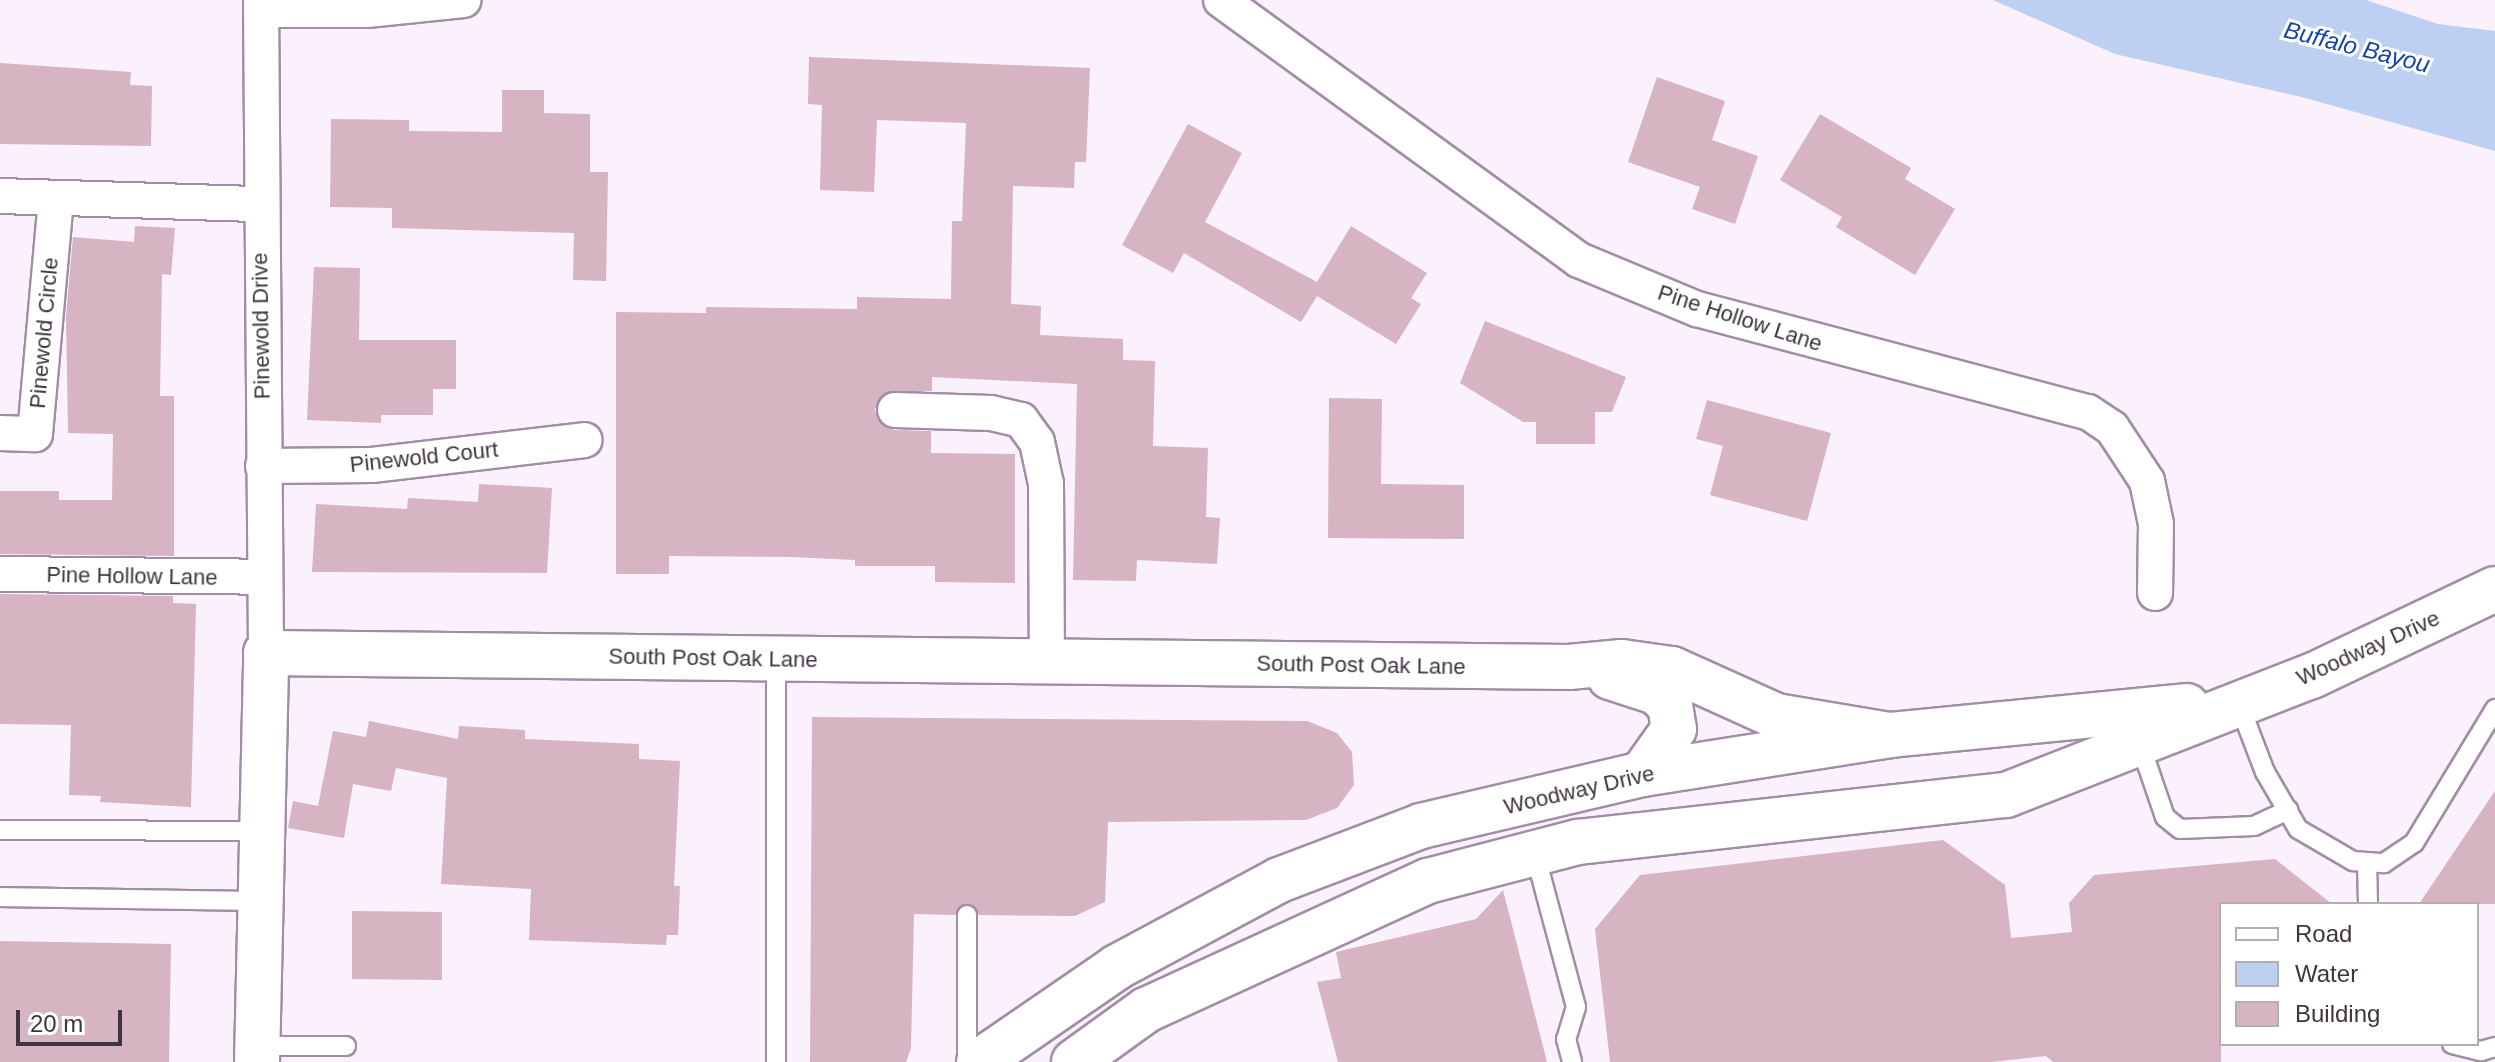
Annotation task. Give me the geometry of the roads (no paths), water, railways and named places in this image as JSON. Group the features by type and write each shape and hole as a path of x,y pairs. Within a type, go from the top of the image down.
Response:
{"main road":[{"name":"Woodway Drive","path":"1074,1062 1146,1010 1428,881 1578,842 2006,795 2237,701 2312,676 2495,589"},
{"name":"South Post Oak Lane","path":"266,653 1569,667 1622,662 1672,669 1776,716 1890,735"},
{"path":"257,1054 266,653"},
{"name":"South Post Oak Lane","path":"1569,667 1645,688 1670,705 1674,729 1642,774"},
{"name":"Woodway Drive","path":"979,1062 1117,967 1279,880 1421,826 1642,774 1890,735 2237,701"},
{"path":"1522,802 1535,854"},
{"path":"1117,967 1146,1010"}],"street":[{"path":"261,5 367,10 463,0"},
{"name":"Pine Hollow Lane","path":"1221,0 1579,260 1697,309 2088,412 2112,428 2147,481 2156,524 2155,593"},
{"name":"Pinewold Drive","path":"261,5 260,204 266,653"},
{"path":"0,196 260,204"},
{"name":"Pinewold Circle","path":"0,433 35,434 56,198"},
{"path":"895,410 991,413 1021,420 1037,442 1046,484 1047,661"},
{"name":"Pinewold Court","path":"263,466 372,465 585,440"},
{"name":"Pine Hollow Lane","path":"0,574 265,577"}],"lane":[{"path":"776,658 776,1062"},
{"path":"2237,701 2265,772 2298,829 2353,861 2384,863 2414,843 2495,709"},
{"path":"2139,741 2165,817 2180,829 2254,826 2288,810"},
{"path":"0,830 262,831"},
{"path":"1535,854 1576,1007 1566,1039 1572,1062"},
{"path":"2367,862 2368,902"},
{"path":"0,897 261,901"},
{"path":"967,915 967,1062"},
{"path":"257,1054 346,1046"},
{"path":"2460,1046 2481,1051 2495,1047"}],"water":[{"name":"Buffalo Bayou","path":"1993,0 2366,0 2438,24 2495,31 2495,151 2305,98 2115,54"}]}
